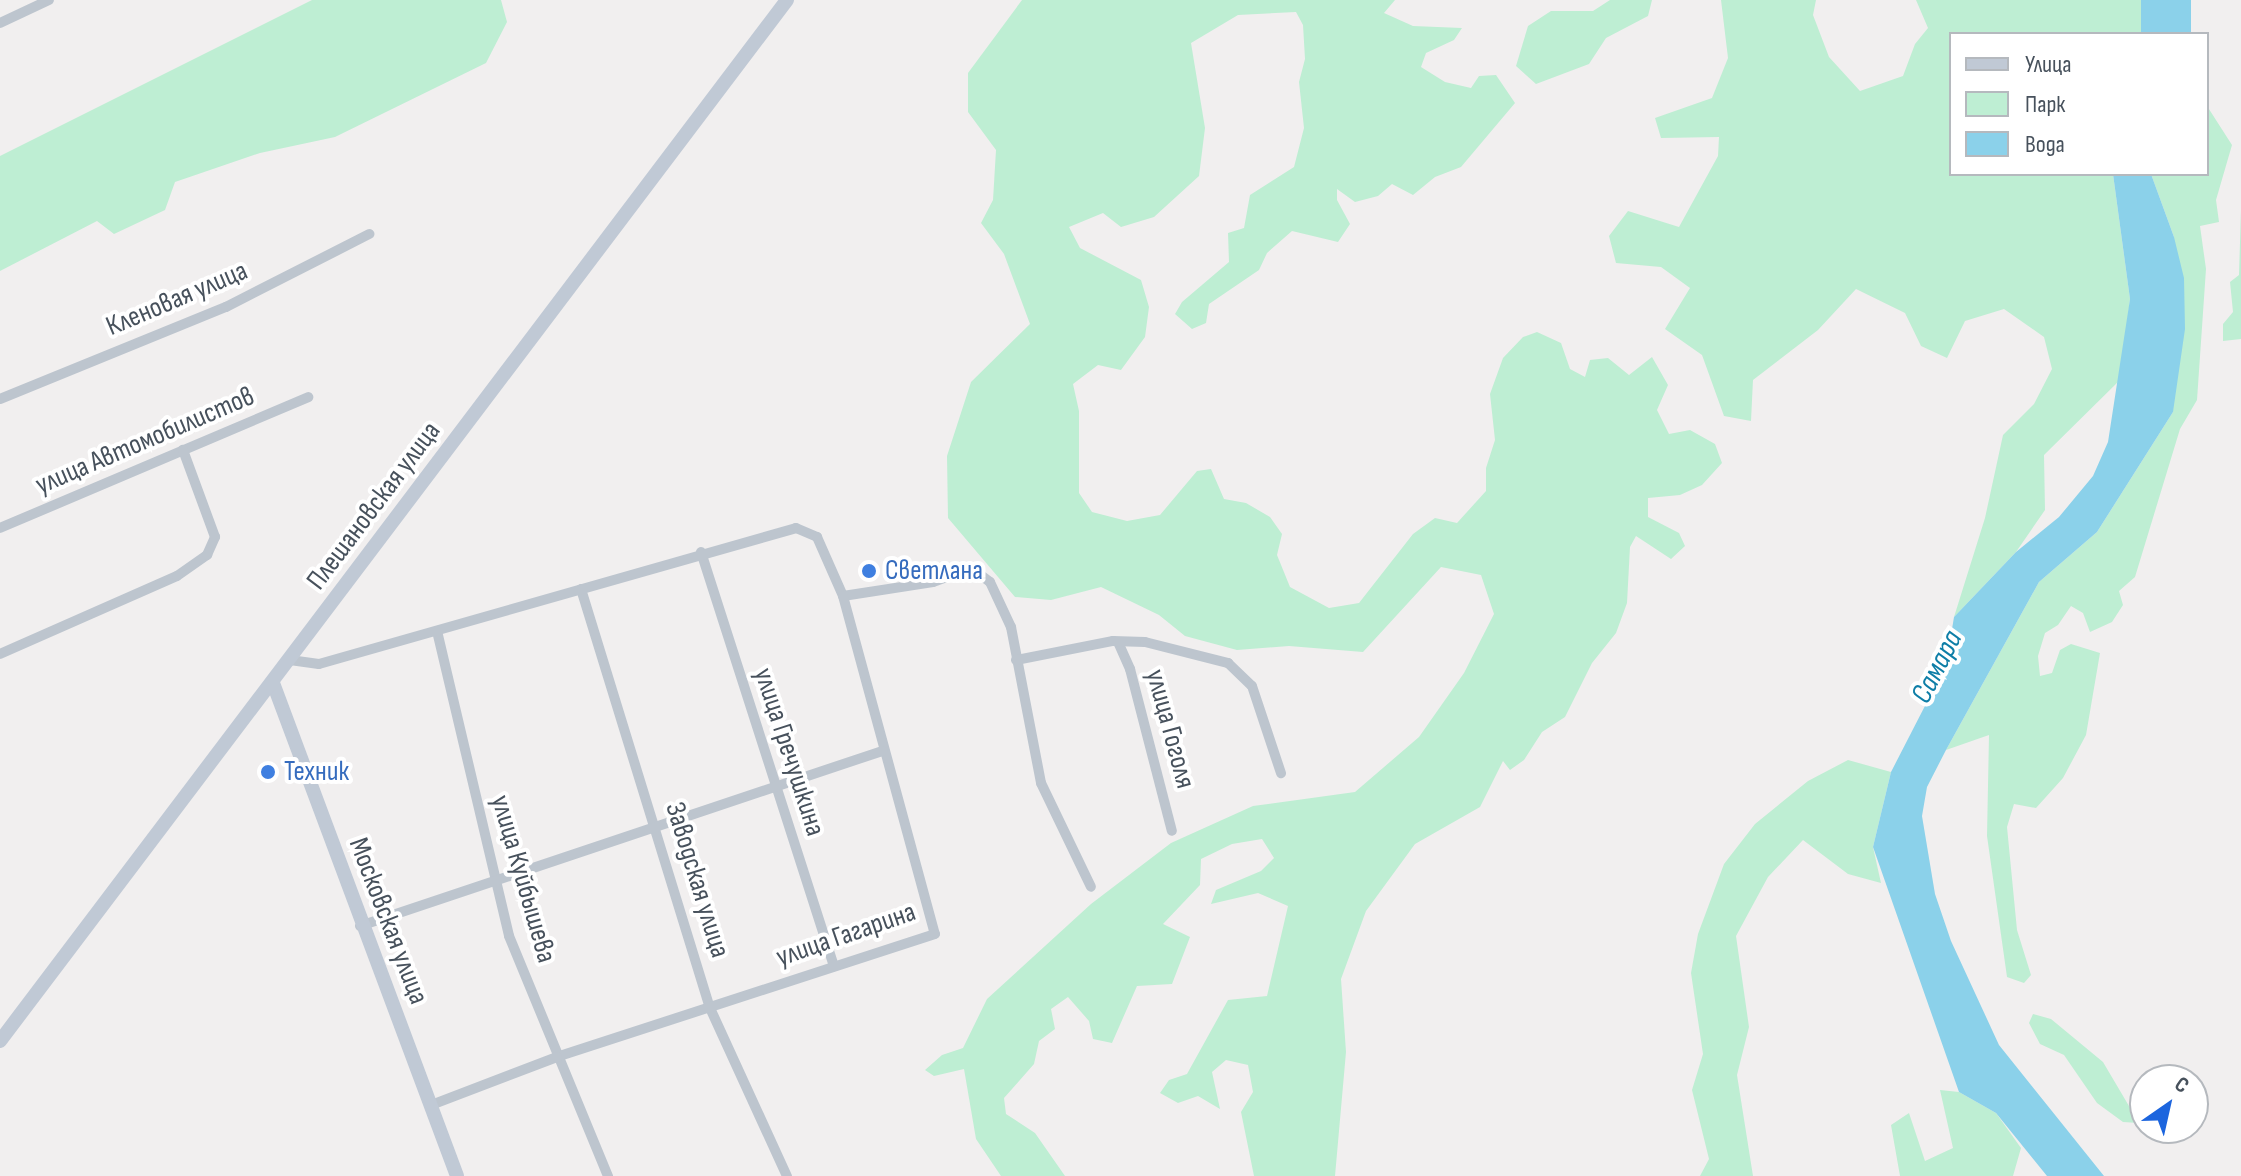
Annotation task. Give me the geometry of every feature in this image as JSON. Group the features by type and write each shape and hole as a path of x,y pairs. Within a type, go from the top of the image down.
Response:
{"main road":[{"name":"Плешановская улица","path":"0,1041 787,0"},
{"name":"Московская улица","path":"273,683 360,926 457,1176"}],"street":[{"path":"0,23 49,0"},
{"name":"Кленовая улица","path":"0,399 226,307 369,234"},
{"name":"улица Автомобилистов","path":"0,528 308,397"},
{"path":"0,654 177,576 207,555 215,537 183,450"},
{"name":"улица Гагарина","path":"431,1105 557,1057 935,934 882,751 843,596 817,537 787,529 701,552"},
{"path":"290,660 319,664 701,552"},
{"name":"улица Гречушкина","path":"701,552 834,966"},
{"path":"843,596 933,582 960,572 978,573 990,582 1011,627 1041,783 1091,887"},
{"name":"Заводская улица","path":"581,589 710,1008 787,1176"},
{"name":"улица Куйбышева","path":"437,631 509,936 608,1176"},
{"path":"1016,660 1118,642 1190,652 1228,663 1243,674 1252,686 1281,773"},
{"name":"улица Гоголя","path":"1118,642 1130,669 1172,831"},
{"path":"360,926 495,877 882,751"}],"green space":[{"path":"312,0 501,0 507,22 486,63 335,137 260,153 175,182 165,210 114,234 97,221 0,271 0,156"},
{"path":"1022,0 1395,0 1384,13 1413,26 1462,28 1454,40 1426,53 1421,67 1445,82 1471,88 1479,76 1496,75 1515,103 1461,167 1435,177 1413,195 1392,184 1378,196 1355,202 1337,189 1337,200 1350,224 1338,242 1292,231 1267,253 1259,270 1209,304 1206,323 1192,329 1175,314 1182,302 1229,262 1228,233 1244,228 1250,195 1294,167 1304,128 1299,82 1305,59 1303,25 1296,12 1238,15 1191,43 1205,128 1199,176 1154,217 1121,227 1103,213 1069,227 1080,248 1141,280 1149,307 1145,337 1121,370 1098,365 1073,384 1079,411 1079,493 1092,512 1127,521 1160,515 1197,471 1211,469 1224,499 1246,503 1270,517 1282,534 1277,555 1290,587 1329,608 1359,603 1413,534 1435,518 1457,523 1486,491 1486,468 1495,440 1490,394 1503,358 1523,337 1537,332 1561,343 1570,369 1585,377 1590,360 1608,358 1629,375 1652,357 1668,385 1657,410 1669,434 1690,430 1715,444 1722,463 1702,485 1680,495 1648,498 1648,517 1679,533 1685,546 1671,559 1636,536 1630,547 1627,603 1616,633 1592,663 1565,717 1542,732 1524,760 1510,770 1503,761 1480,807 1415,844 1366,911 1341,979 1346,1052 1335,1176 1254,1176 1241,1112 1253,1092 1248,1065 1226,1060 1212,1072 1220,1109 1198,1096 1178,1103 1160,1093 1169,1080 1187,1074 1228,1000 1267,996 1288,906 1258,893 1211,904 1216,890 1261,871 1274,858 1262,839 1232,844 1201,859 1200,885 1163,924 1190,937 1172,984 1137,986 1112,1043 1093,1039 1089,1021 1068,997 1051,1009 1055,1029 1039,1041 1034,1064 1004,1098 1006,1114 1035,1133 1065,1176 1001,1176 976,1139 964,1069 934,1076 925,1070 942,1055 963,1048 987,999 1091,904 1171,843 1253,806 1355,792 1419,737 1464,673 1494,614 1481,575 1441,567 1363,652 1289,646 1237,650 1185,636 1159,615 1101,587 1051,600 1015,597 948,518 947,456 971,382 1030,324 1004,254 981,223 993,200 996,150 968,112 968,73"},
{"path":"1610,0 1652,0 1648,16 1606,38 1589,64 1536,84 1516,66 1528,26 1551,11 1593,11"},
{"path":"1721,0 1816,0 1813,15 1829,57 1860,91 1903,76 1915,44 1928,28 1916,0 2141,0 2143,32 1949,32 1949,176 2113,176 2130,299 2121,379 2044,455 2045,510 2016,552 1954,617 1985,518 2003,435 2034,404 2052,369 2044,337 2004,309 1965,321 1947,358 1921,346 1905,313 1856,289 1818,330 1753,380 1751,421 1724,416 1702,355 1665,329 1690,288 1661,267 1616,263 1609,236 1628,211 1679,227 1718,156 1719,137 1661,138 1655,118 1712,98 1728,58"},
{"path":"2209,109 2232,145 2216,200 2219,222 2200,226 2206,269 2197,400 2180,429 2135,577 2119,591 2123,605 2112,622 2090,632 2083,613 2071,606 2058,625 2045,633 2038,656 2040,676 2052,673 2060,650 2071,644 2100,653 2086,735 2063,778 2036,808 2014,804 2007,827 2017,930 2031,975 2024,983 2007,977 1987,836 1989,735 1946,750 2039,582 2097,532 2173,412 2174,237 2152,176 2209,176"},
{"path":"2241,210 2241,339 2223,341 2223,324 2233,312 2230,282 2239,275"},
{"path":"1848,760 1891,772 1873,847 1881,883 1848,874 1803,840 1768,877 1736,936 1749,1027 1737,1075 1753,1176 1700,1176 1709,1159 1692,1090 1703,1054 1691,973 1698,934 1724,864 1755,824 1808,781"},
{"path":"2033,1014 2051,1019 2103,1062 2129,1106 2129,1122 2123,1122 2097,1103 2064,1055 2040,1044 2029,1023"},
{"path":"1940,1090 1959,1092 1996,1113 2021,1148 2013,1176 1900,1176 1891,1125 1909,1113 1925,1161 1953,1148"}],"water":[{"path":"2141,0 2191,0 2191,32 2141,32"},
{"path":"2113,176 2152,176 2174,237 2184,278 2185,329 2173,412 2097,532 2039,582 1927,787 1922,816 1935,894 1951,941 1999,1045 2104,1176 2047,1176 1996,1113 1959,1092 1873,847 1891,772 1946,665 1954,617 2016,552 2059,517 2093,476 2108,442 2130,299"}],"place":[{"name":"Светлана","path":"869,571"},
{"name":"Техник","path":"268,772"}],"water label":[{"name":"Самара","path":"1937,667"}]}
